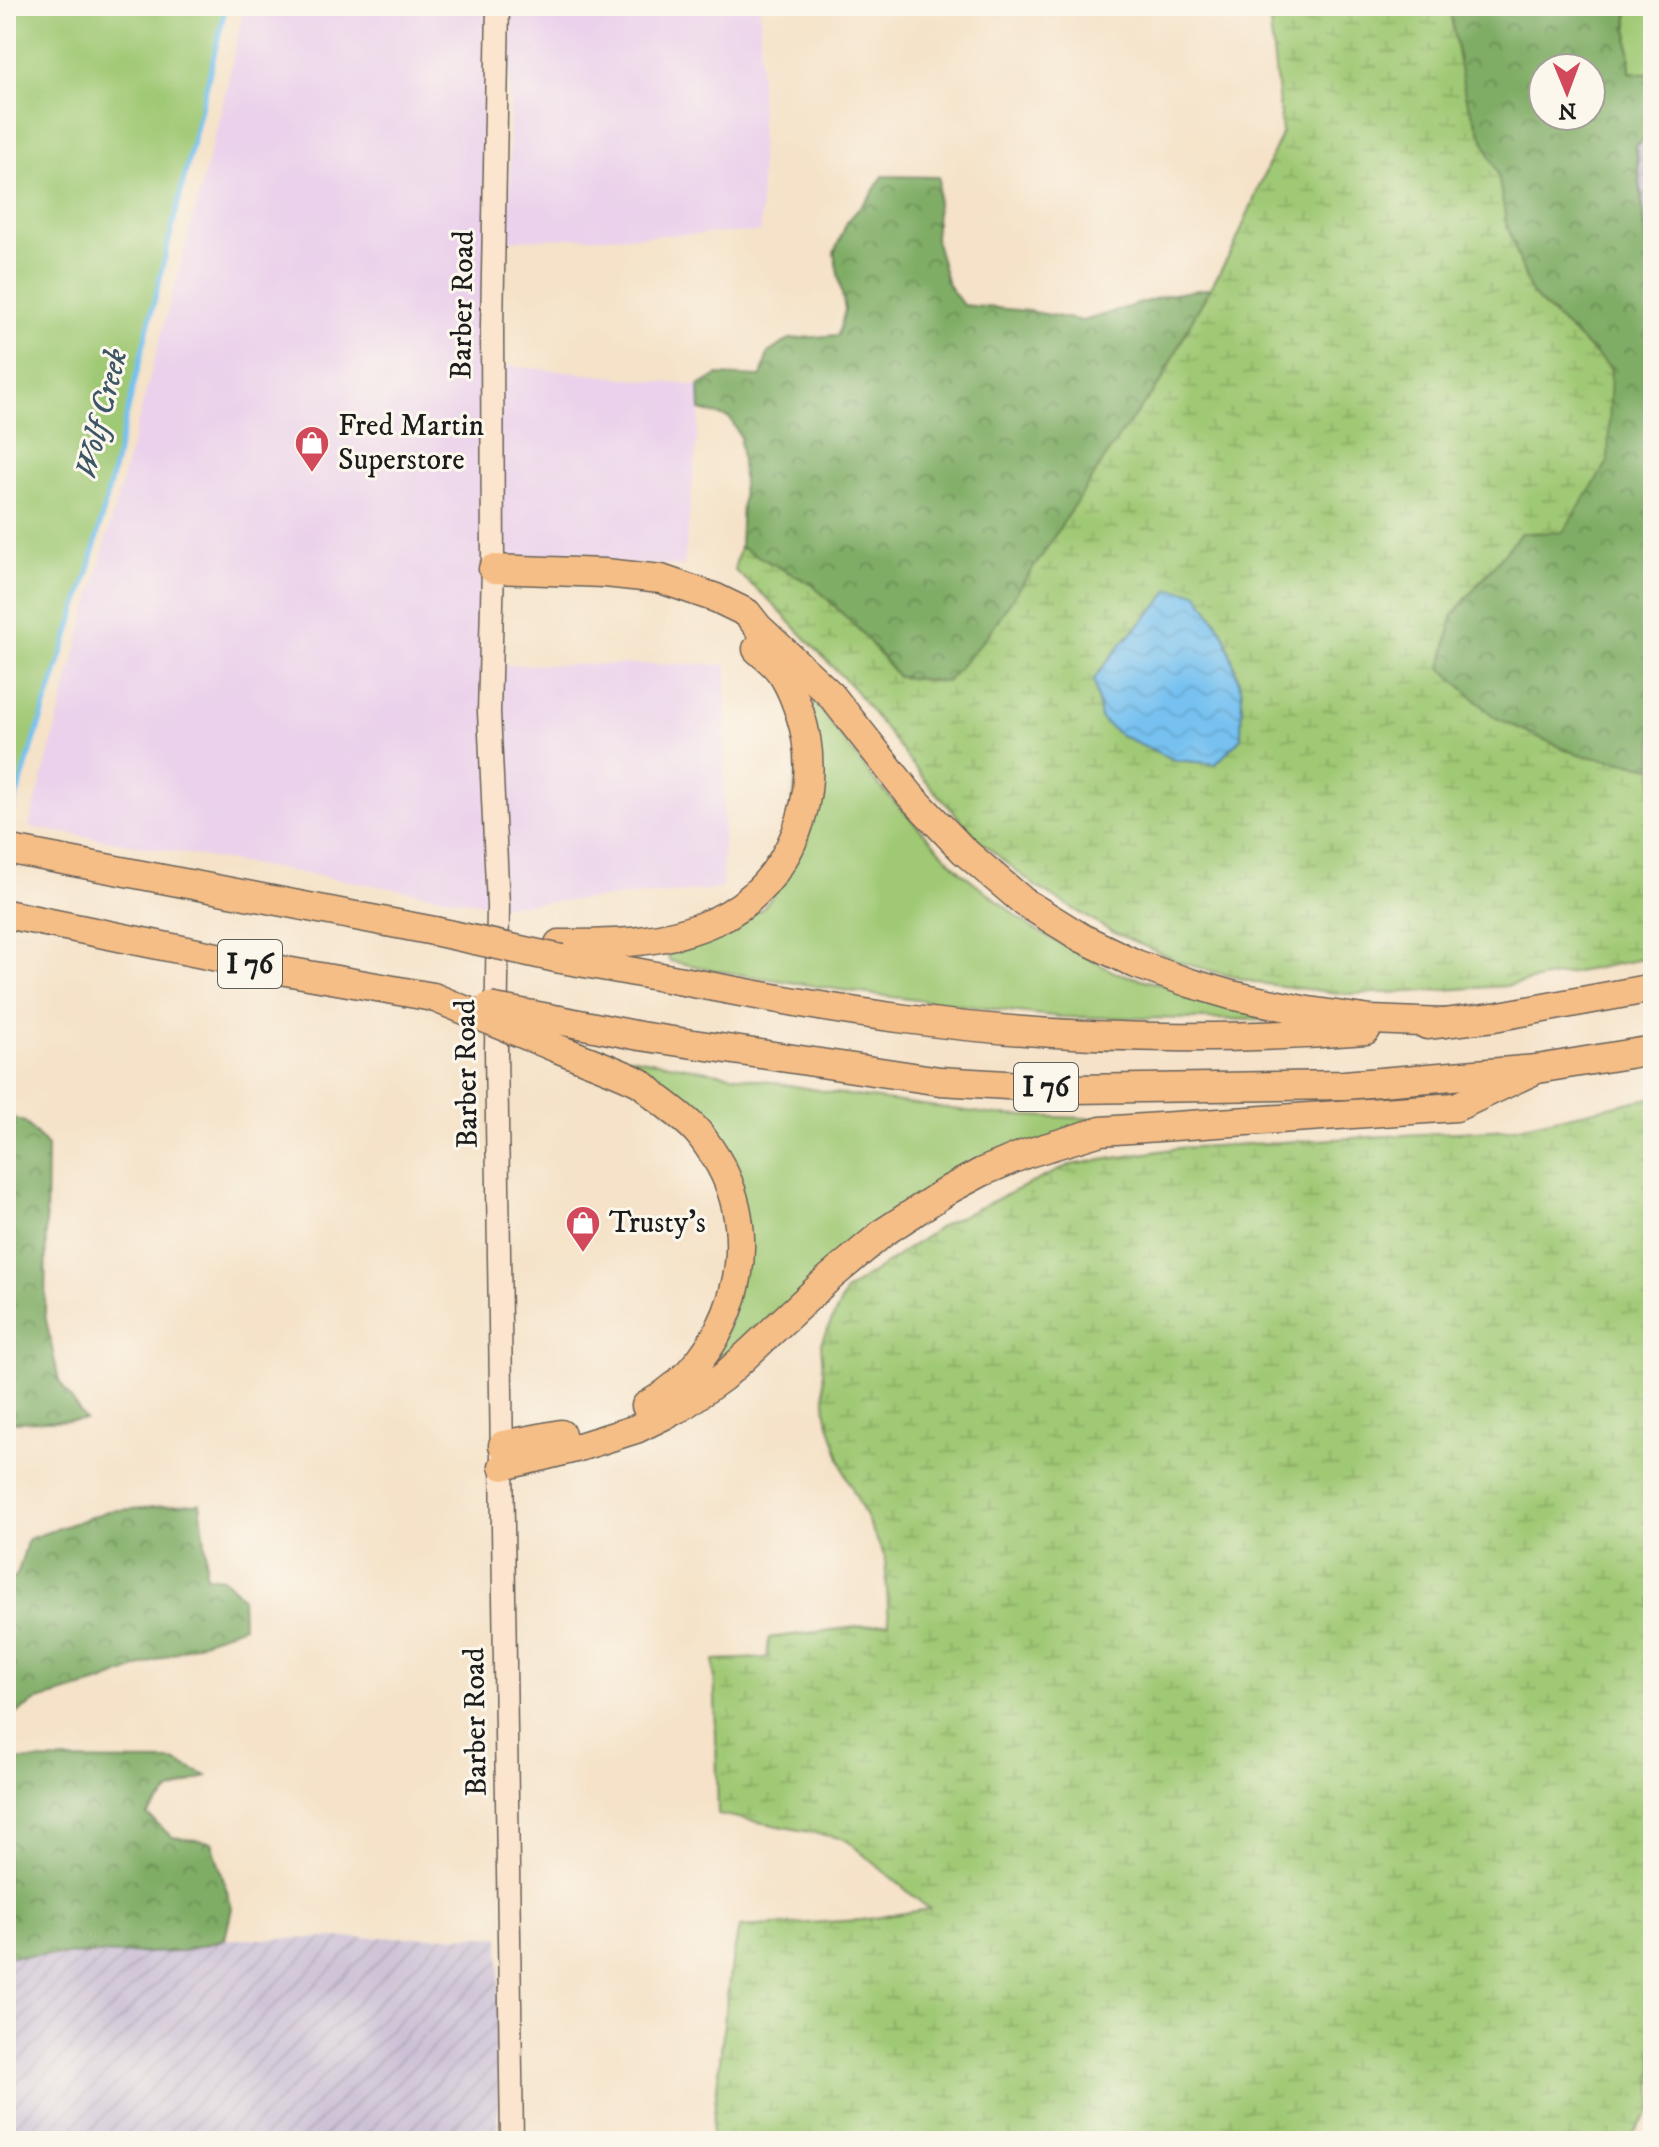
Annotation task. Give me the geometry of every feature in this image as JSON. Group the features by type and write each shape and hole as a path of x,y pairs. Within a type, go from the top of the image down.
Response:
{"highway":[{"path":"492,578 605,573 661,579 716,598 747,613 831,695 910,795 975,861 1024,902 1053,921 1136,964 1231,995 1302,1010 1371,1020 1444,1023"},
{"path":"492,578 625,590 701,608 736,628 780,671 798,708 808,743 809,787 800,824 792,844 774,871 747,900 715,921 676,935 560,952"},
{"name":"I 76","path":"6,849 560,952 770,998 907,1019 1038,1032 1136,1036 1306,1035 1494,1017 1653,988"},
{"name":"I 76","path":"6,914 286,971 433,997 556,1033 640,1036 940,1081 1073,1089 1344,1085 1537,1069 1653,1050"},
{"path":"503,1455 620,1417 648,1405 676,1387 717,1335 735,1292 739,1273 740,1229 730,1184 707,1144 694,1128 641,1083 556,1033"},
{"path":"503,1455 576,1448 636,1429 681,1407 723,1377 827,1280 884,1232 950,1189 1025,1154 1101,1131 1456,1107 1537,1069"}],"main road":[{"name":"Barber Road","path":"498,6 489,712 498,906 496,1050 512,2141"}],"shaded area":[{"path":"244,6 498,6 492,364 699,386 700,410 684,566 493,557 491,665 727,664 722,889 498,906 29,827 221,112"},
{"path":"510,6 760,6 761,232 510,240"},
{"path":"1653,133 1653,267 1649,260 1636,146"},
{"path":"500,1936 498,2141 6,2141 6,1942"}],"green space":[{"path":"10,6 226,6 89,570 9,819 6,818 6,31 9,29"},
{"path":"1268,6 1449,6 1465,96 1498,175 1506,222 1531,294 1611,369 1608,462 1563,532 1521,533 1453,614 1441,668 1494,717 1578,755 1653,767 1653,957 1505,986 1346,994 1257,983 1179,962 1109,930 1035,886 980,841 923,778 854,689 767,598 734,570 740,547 813,585 863,634 898,677 947,682 986,637 1120,435 1162,381 1234,247 1282,132"},
{"path":"1449,6 1627,6 1630,72 1653,75 1653,133 1636,146 1649,260 1653,267 1653,767 1578,755 1494,717 1441,668 1453,615 1521,533 1611,369 1531,294 1506,222 1498,175 1465,96"},
{"path":"1627,6 1653,6 1653,75 1630,72"},
{"path":"883,176 939,177 935,238 948,285 963,305 1028,311 1083,321 1167,295 1210,288 1162,381 1120,435 986,637 947,682 898,677 863,634 813,585 740,547 743,478 740,436 730,418 700,410 699,386 717,375 761,377 768,353 790,339 838,335 845,310 834,253 847,222"},
{"path":"815,703 874,780 960,871 1032,928 1114,972 1274,1014 1275,1020 1060,1017 875,995 670,961 667,955 715,940 763,908 786,878 802,705"},
{"path":"600,1052 834,1093 996,1115 1112,1119 1016,1151 699,1387 731,1320 730,1166"},
{"path":"1653,1097 1653,2109 1627,2141 711,2141 729,1979 739,1927 862,1920 929,1909 845,1839 718,1814 714,1660 767,1658 769,1638 889,1623 885,1557 844,1471 826,1414 821,1343 846,1291 944,1224 1070,1165 1179,1148 1510,1129"},
{"path":"6,1115 25,1122 47,1146 45,1315 59,1381 85,1420 6,1422"},
{"path":"200,1503 206,1576 223,1578 242,1597 243,1626 96,1684 38,1700 6,1720 6,1584 17,1575 28,1539 108,1511"},
{"path":"6,1720 13,1760 174,1761 207,1776 169,1792 147,1815 172,1837 212,1842 232,1908 225,1939 179,1952 6,1956"}],"water":[{"path":"1170,589 1198,593 1225,636 1242,692 1241,738 1216,764 1175,760 1120,735 1101,719 1094,679"}],"waterway":[{"name":"Wolf Creek","path":"6,829 89,570 226,6"}],"place":[{"name":"Fred Martin Superstore","path":"312,474"},
{"name":"Trusty's","path":"583,1254"}]}
